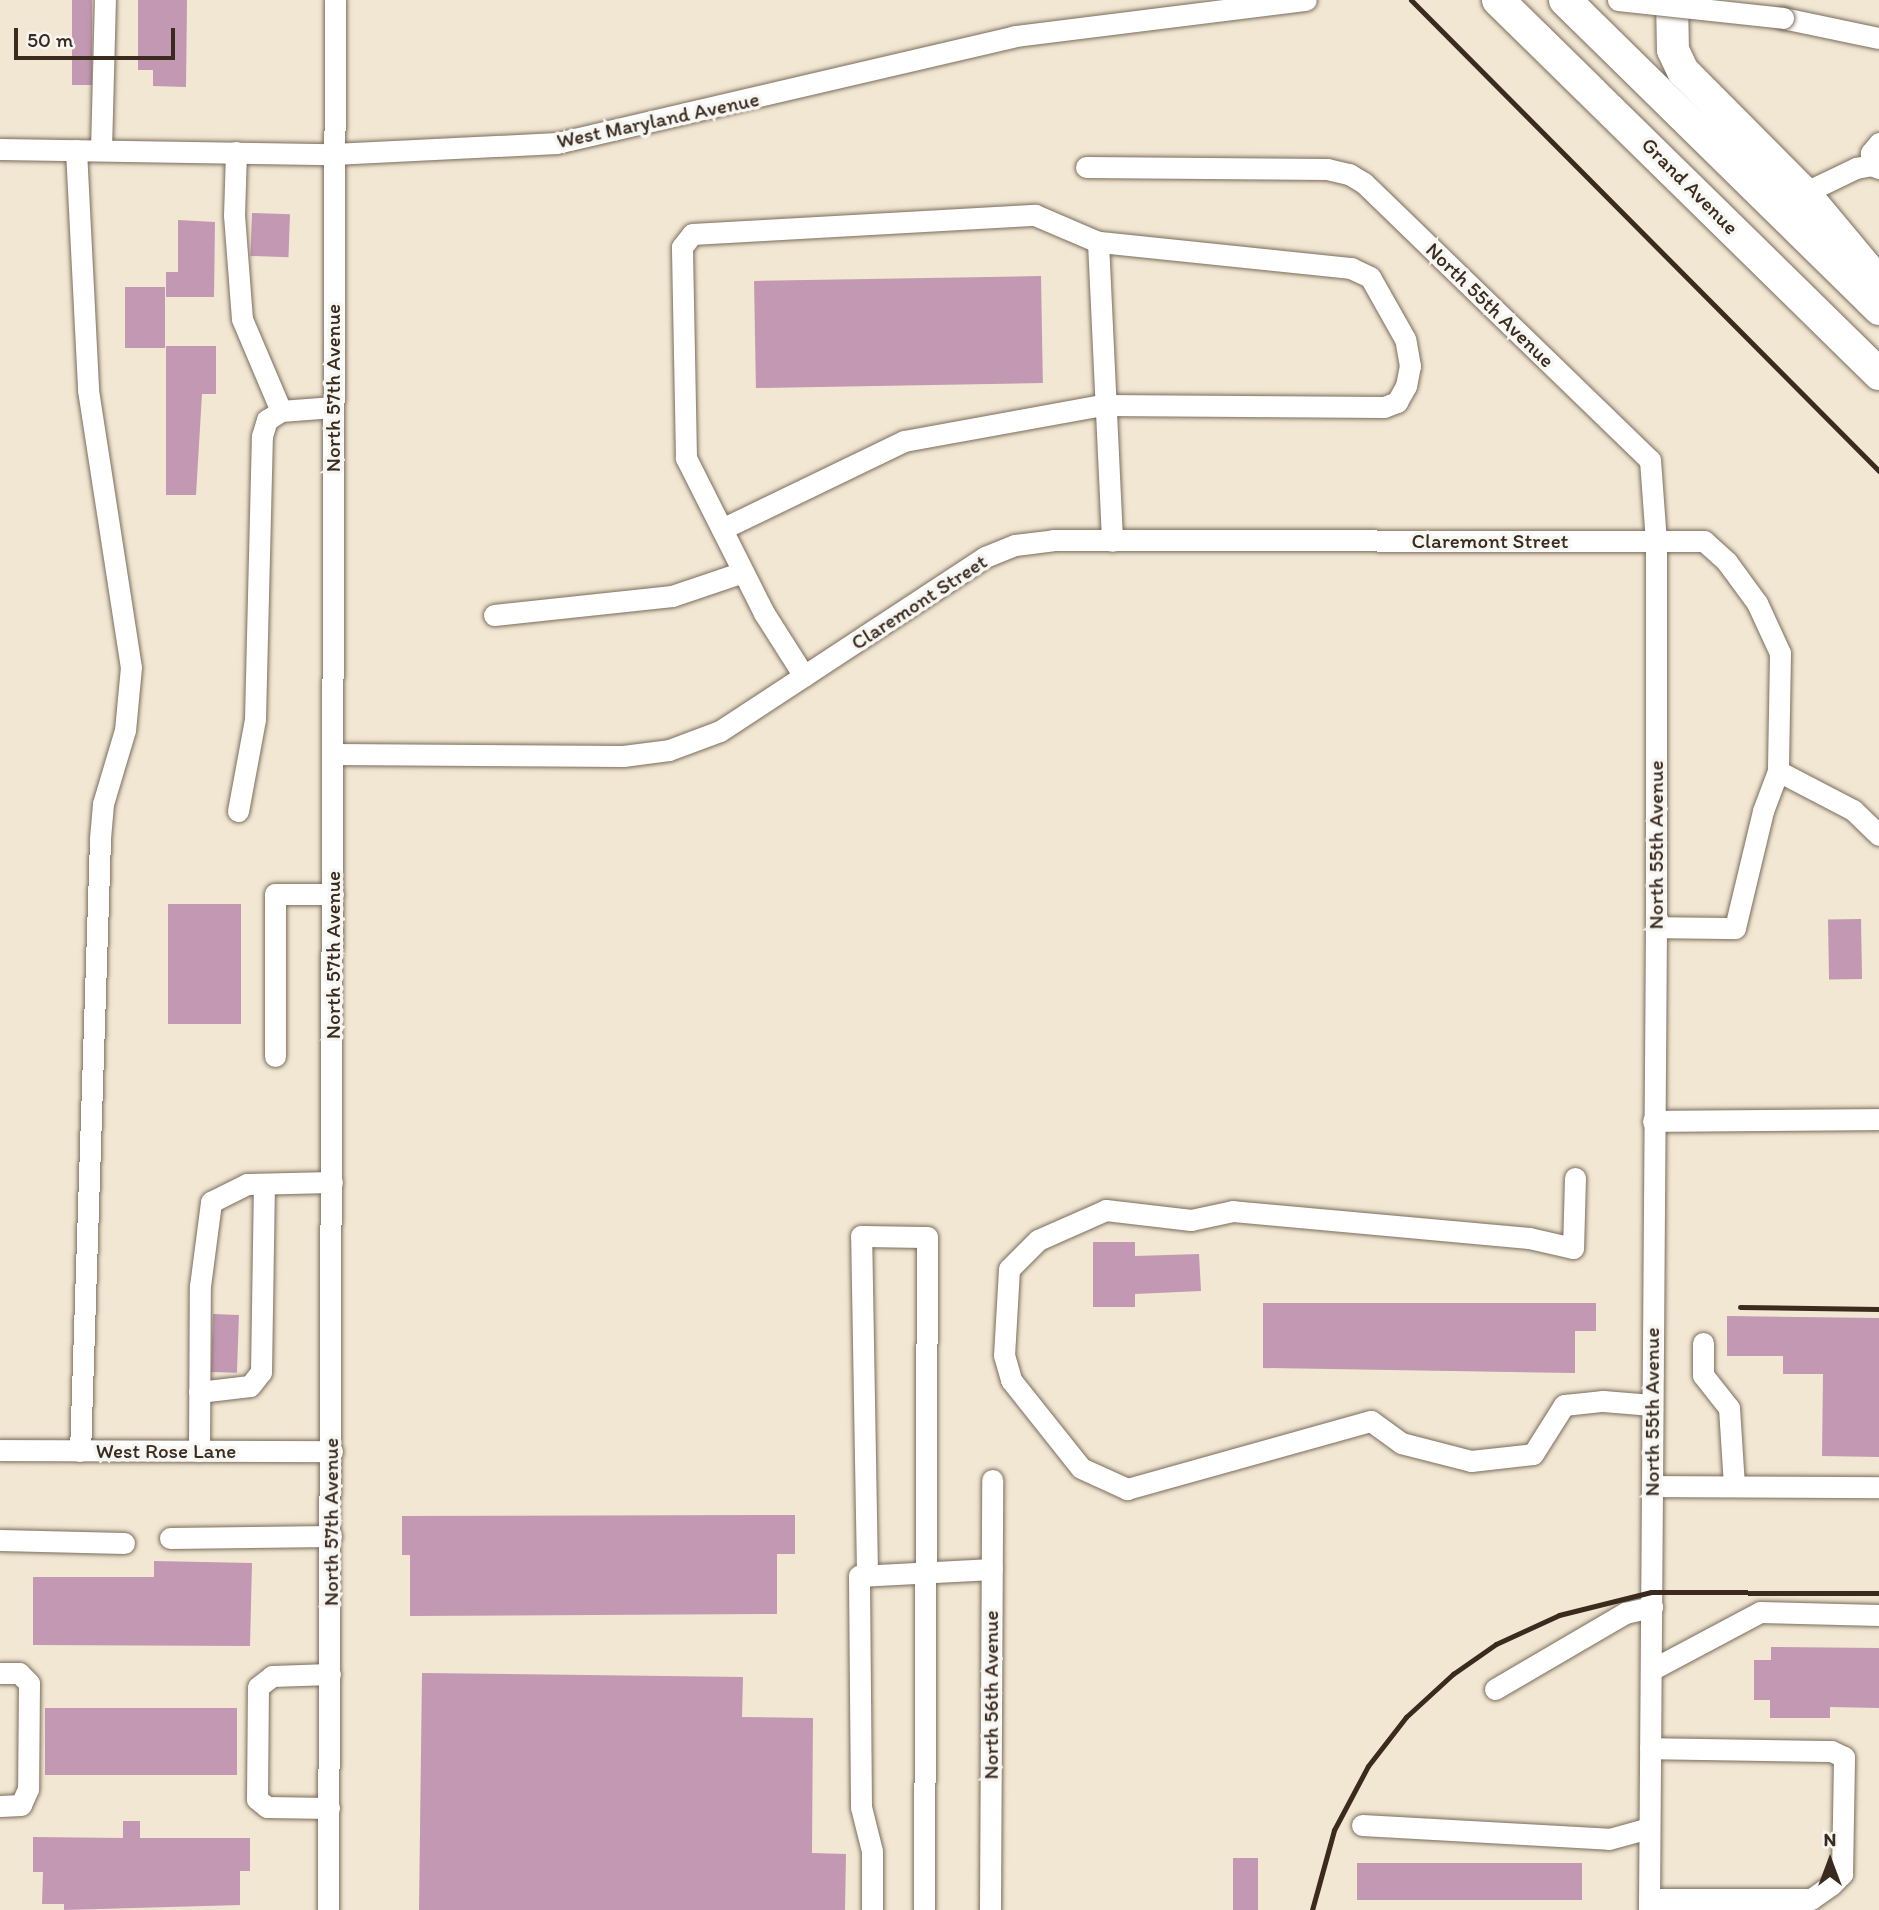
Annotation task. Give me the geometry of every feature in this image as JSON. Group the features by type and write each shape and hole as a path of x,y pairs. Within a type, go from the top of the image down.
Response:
{"highway":[{"name":"Grand Avenue","path":"1499,0 1879,374"},
{"path":"1565,0 1879,309"},
{"path":"1672,0 1673,50 1683,71 1804,193 1879,283"}],"street":[{"path":"101,150 105,0"},
{"name":"North 57th Avenue","path":"328,1910 332,1451 335,0"},
{"name":"West Maryland Avenue","path":"0,149 333,154 557,143 1031,33 1306,0"},
{"path":"1618,0 1733,10 1879,38"},
{"path":"1804,193 1856,168 1875,167 1871,153 1879,142"},
{"path":"76,150 88,390 131,667 125,730 103,804 100,840 80,1451"},
{"path":"236,152 234,215 242,319 281,411"},
{"name":"North 55th Avenue","path":"1086,167 1326,169 1364,183 1650,460 1656,542 1656,927 1649,1904"},
{"path":"722,529 904,441 1103,405 1384,407 1397,402 1410,366 1405,340 1370,277 1351,268 1098,242 1035,215 692,234 682,247 686,458 743,572 804,676"},
{"path":"1098,242 1103,405 1112,541"},
{"path":"238,811 255,719 262,436 267,420 281,411 333,407"},
{"name":"Claremont Street","path":"333,754 623,756 669,751 720,731 985,557 1015,545 1112,541 1703,541 1727,562 1757,603 1780,653 1778,771"},
{"path":"494,615 672,596 743,572"},
{"path":"1656,927 1735,928 1763,811 1778,771 1853,810 1879,835"},
{"path":"275,1056 275,894 333,894"},
{"path":"1653,1121 1879,1119"},
{"path":"1575,1178 1573,1248 1529,1238 1233,1211 1191,1220 1106,1210 1038,1240 1009,1269 1004,1355 1011,1380 1081,1468 1127,1489 1371,1421 1401,1443 1471,1461 1533,1454 1563,1405 1652,1405"},
{"path":"200,1451 200,1286 211,1202 247,1185 332,1182"},
{"path":"200,1392 250,1386 261,1372 264,1184"},
{"path":"867,1572 861,1236 927,1237 924,1910"},
{"path":"1703,1343 1703,1375 1729,1408 1734,1486"},
{"name":"West Rose Lane","path":"0,1450 332,1451"},
{"name":"North 56th Avenue","path":"990,1910 992,1480"},
{"path":"1652,1486 1879,1487"},
{"path":"170,1538 331,1536"},
{"path":"0,1540 124,1543"},
{"path":"872,1910 872,1851 861,1807 857,1582 867,1572 992,1569"},
{"path":"1495,1689 1625,1613 1651,1607"},
{"path":"1651,1670 1760,1612 1879,1615"},
{"path":"0,1673 19,1673 29,1683 28,1789 21,1805 0,1806"},
{"path":"329,1808 261,1805 258,1687 272,1676 330,1674"},
{"path":"1649,1904 1811,1899 1831,1885 1842,1874 1844,1757 1831,1751 1650,1748"},
{"path":"1362,1825 1609,1839 1649,1828"}],"building":[{"path":"72,0 92,0 92,85 72,85"},
{"path":"138,0 187,0 186,87 153,86 153,70 138,70"},
{"path":"252,213 290,214 288,257 250,256"},
{"path":"178,220 215,222 214,297 166,297 166,272 178,272"},
{"path":"1041,276 1043,383 756,388 754,281"},
{"path":"125,287 165,287 165,348 125,348"},
{"path":"166,346 216,346 216,394 202,394 196,495 166,495"},
{"path":"168,904 241,904 241,1024 168,1024"},
{"path":"1861,919 1862,979 1829,980 1828,920"},
{"path":"1093,1242 1135,1242 1135,1256 1199,1254 1201,1291 1135,1294 1135,1307 1093,1307"},
{"path":"1263,1303 1596,1303 1596,1331 1575,1331 1575,1373 1263,1368"},
{"path":"213,1314 239,1315 237,1373 211,1372"},
{"path":"1727,1316 1879,1318 1879,1457 1822,1456 1823,1374 1783,1374 1783,1356 1727,1356"},
{"path":"795,1515 795,1554 777,1554 777,1614 410,1616 410,1555 402,1555 402,1516"},
{"path":"154,1561 252,1563 250,1646 33,1645 33,1577 154,1577"},
{"path":"1771,1647 1879,1648 1879,1708 1830,1707 1830,1718 1770,1718 1770,1700 1754,1700 1754,1660 1771,1660"},
{"path":"422,1673 743,1677 742,1717 813,1718 812,1853 846,1854 845,1910 419,1910"},
{"path":"45,1708 237,1708 237,1775 45,1775"},
{"path":"123,1821 140,1821 140,1838 250,1838 250,1871 240,1871 240,1905 64,1910 64,1904 42,1904 43,1872 33,1872 33,1837 123,1838"},
{"path":"1233,1858 1258,1858 1258,1910 1233,1910"},
{"path":"1357,1863 1582,1863 1582,1900 1357,1900"}],"railway":[{"path":"1411,0 1879,471"},
{"path":"1740,1307 1879,1309"},
{"path":"1312,1910 1334,1830 1368,1766 1406,1717 1453,1674 1496,1644 1559,1615 1651,1592 1879,1593"}]}
